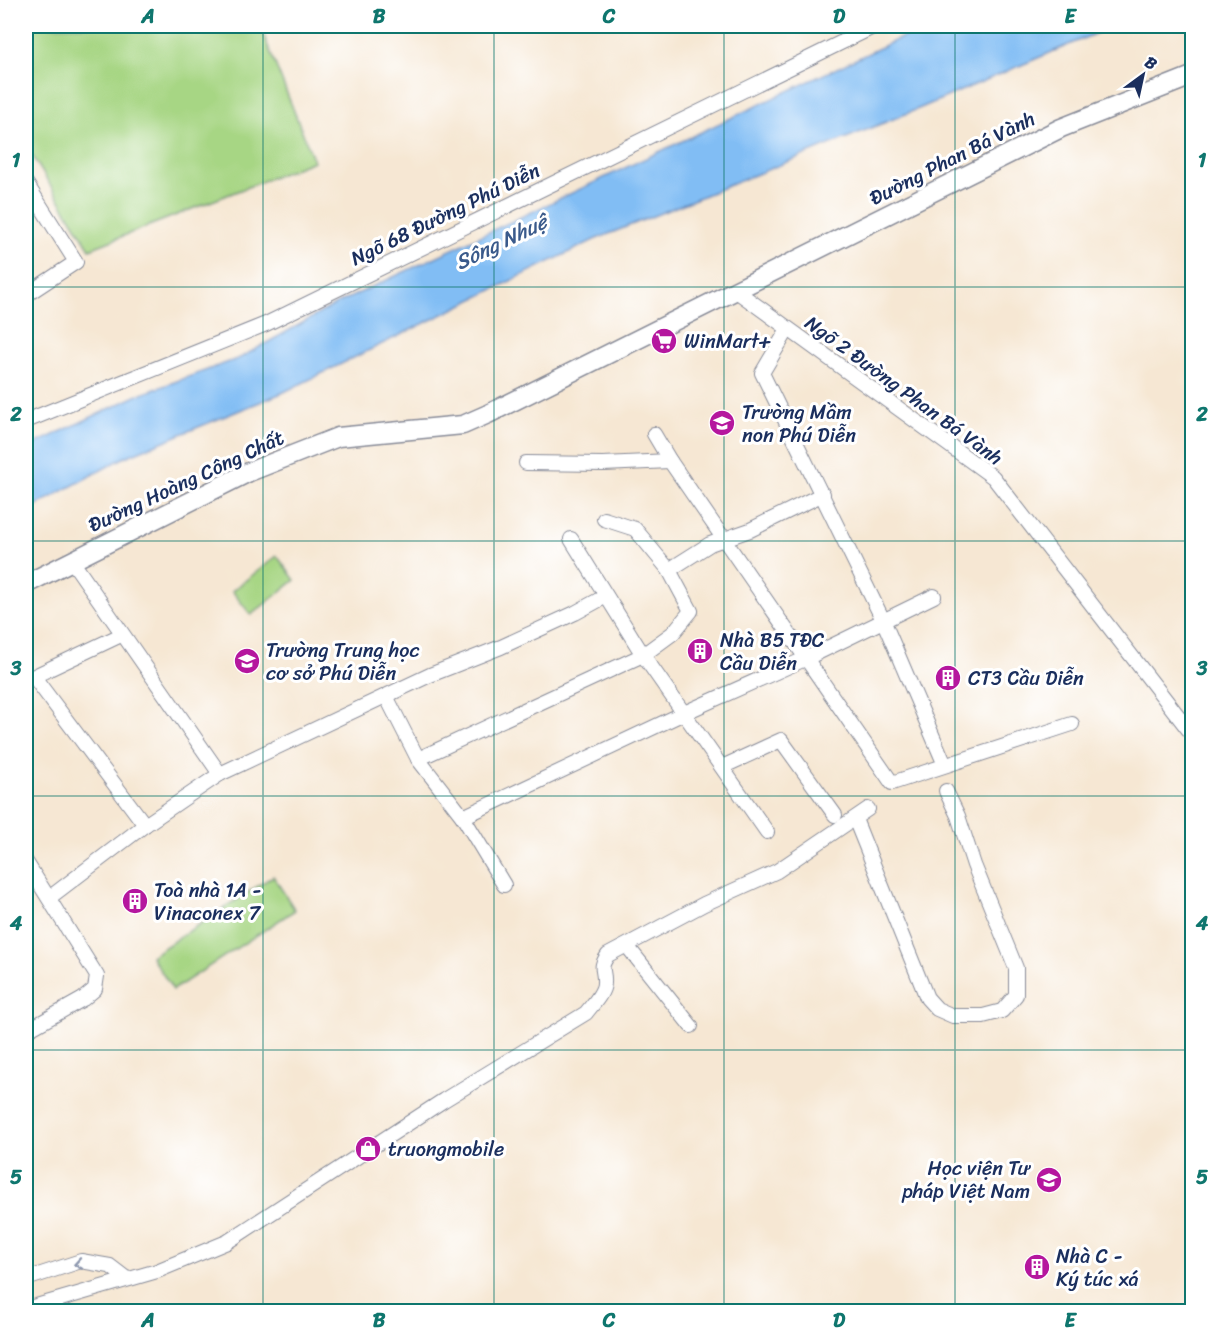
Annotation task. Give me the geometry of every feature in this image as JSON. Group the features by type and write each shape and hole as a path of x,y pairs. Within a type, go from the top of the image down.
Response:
{"street":[{"name":"Ngõ 68 Đường Phú Diễn","path":"26,421 266,324 860,29 875,26"},
{"name":"Đường Phan Bá Vành","path":"735,290 1061,128 1192,76"},
{"path":"26,183 76,262 26,295"},
{"name":"Ngõ 2 Đường Phan Bá Vành","path":"735,290 993,477 1192,734"},
{"name":"Đường Hoàng Công Chất","path":"26,584 249,472 338,437 463,425 735,290"},
{"path":"788,329 762,373 884,620 945,765"},
{"path":"654,434 670,461 892,783 1072,724"},
{"path":"526,463 603,464 670,461"},
{"path":"669,570 710,544 750,531 823,494"},
{"path":"418,759 644,656 673,633 691,611 669,570 635,529 604,519"},
{"path":"571,539 644,656 767,832"},
{"path":"72,561 121,635 220,774"},
{"path":"49,898 145,825 220,774 429,675 501,647 575,613 606,596"},
{"path":"463,817 684,712 807,658 934,596"},
{"path":"121,635 30,679 145,825"},
{"path":"386,696 418,759 463,817 504,885"},
{"path":"722,767 781,740 835,815"},
{"path":"855,819 927,998 937,1009 953,1016 983,1016 1002,1011 1016,995 1016,968 974,865 958,816 946,791"},
{"path":"26,1309 157,1271 227,1242 444,1100 585,1012 604,983 603,962 608,955 704,904 777,871 868,809"},
{"path":"26,862 97,976 95,989 83,999 26,1031"},
{"path":"627,946 690,1026"},
{"path":"26,1279 81,1262 110,1266 127,1279"}],"green space":[{"path":"26,26 260,26 314,161 90,249 26,146"},
{"path":"277,556 295,580 251,615 232,591"},
{"path":"273,876 295,910 173,990 151,956"}],"water":[{"name":"Sông Nhuệ","path":"926,26 1113,26 923,107 594,240 282,393 125,457 26,511 26,448 136,396 240,358 336,304"}],"place":[{"name":"WinMart+","path":"664,341"},
{"name":"Trường Mầm non Phú Diễn","path":"722,423"},
{"name":"Nhà B5 TĐC Cầu Diễn","path":"700,651"},
{"name":"Trường Trung học cơ sở Phú Diễn","path":"247,661"},
{"name":"CT3 Cầu Diễn","path":"948,678"},
{"name":"Toà nhà 1A - Vinaconex 7","path":"135,901"},
{"name":"truongmobile","path":"368,1149"},
{"name":"Học viện Tư pháp Việt Nam","path":"1049,1180"},
{"name":"Nhà C - Ký túc xá","path":"1037,1267"}]}
